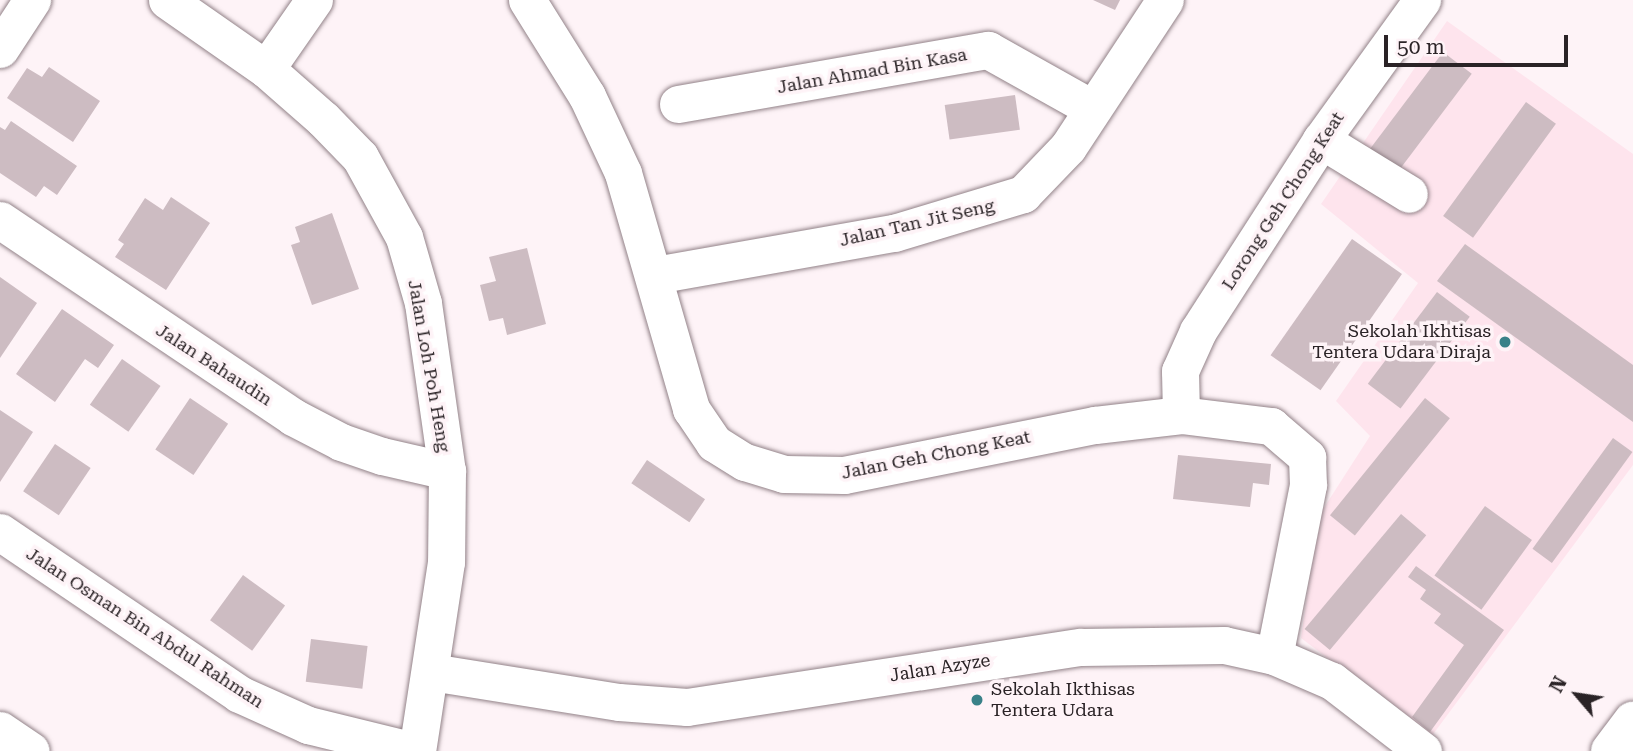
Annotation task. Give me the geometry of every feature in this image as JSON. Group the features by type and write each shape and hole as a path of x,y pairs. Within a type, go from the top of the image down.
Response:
{"main road":[{"path":"1610,751 1633,721"}],"street":[{"path":"0,49 32,0"},
{"name":"Jalan Loh Poh Heng","path":"167,0 266,69 360,158 404,237 423,303 447,471 446,562 431,672 416,751"},
{"path":"266,69 314,0"},
{"name":"Jalan Geh Chong Keat","path":"527,0 587,96 623,173 655,275 691,409 714,443 745,462 784,474 844,475 1096,425 1181,415 1271,426 1307,457 1308,485 1274,656"},
{"name":"Jalan Tan Jit Seng","path":"655,275 894,233 1005,203 1039,181 1093,110 1165,0"},
{"name":"Lorong Geh Chong Keat","path":"1181,415 1178,393 1186,352 1321,140 1422,0"},
{"name":"Jalan Ahmad Bin Kasa","path":"678,104 988,50 1093,110"},
{"path":"1321,140 1409,194"},
{"name":"Jalan Bahaudin","path":"0,220 293,417 361,449 447,471"},
{"name":"Jalan Osman Bin Abdul Rahman","path":"0,532 239,694 308,724 416,751"},
{"name":"Jalan Azyze","path":"431,672 619,702 687,706 1081,647 1224,645 1274,656 1332,681 1423,751"},
{"path":"0,730 31,751"}],"shaded area":[{"name":"Sekolah Ikhtisas Tentera Udara Diraja","path":"1447,21 1633,154 1633,465 1431,737 1301,638 1318,517 1370,436 1336,401 1418,283 1321,204"}],"building":[{"path":"1093,0 1120,0 1115,10"},
{"path":"1443,52 1472,74 1392,180 1363,158"},
{"path":"49,67 100,101 73,142 7,98 27,68 42,77"},
{"path":"1015,95 1020,130 950,140 945,105"},
{"path":"1526,102 1556,124 1473,238 1443,216"},
{"path":"11,121 77,166 57,195 44,186 36,197 0,173 0,127 5,130"},
{"path":"171,197 210,223 166,290 115,257 124,244 118,240 145,198 163,210"},
{"path":"332,213 359,289 312,305 291,245 300,242 295,227"},
{"path":"1352,239 1402,274 1321,390 1271,355"},
{"path":"1465,244 1633,365 1633,422 1437,281"},
{"path":"527,248 546,324 507,335 503,318 489,321 480,285 496,281 489,257"},
{"path":"0,277 37,303 0,358"},
{"path":"1437,292 1470,317 1401,409 1368,384"},
{"path":"62,309 114,345 98,368 85,359 55,402 16,374"},
{"path":"122,359 161,386 128,432 90,405"},
{"path":"190,398 228,424 193,475 155,449"},
{"path":"1425,398 1450,418 1355,535 1330,515"},
{"path":"0,410 33,432 0,482"},
{"path":"1613,438 1632,452 1552,563 1532,549"},
{"path":"55,444 91,468 59,515 23,491"},
{"path":"1178,455 1271,464 1269,485 1253,483 1250,507 1173,499"},
{"path":"647,460 705,499 689,522 631,483"},
{"path":"1485,506 1532,540 1481,610 1434,576"},
{"path":"1401,514 1426,535 1330,650 1305,629"},
{"path":"1416,566 1504,630 1430,732 1412,717 1464,645 1434,623 1441,614 1420,599 1426,590 1408,577"},
{"path":"243,575 285,606 252,651 210,620"},
{"path":"311,639 368,646 362,689 306,682"}],"place":[{"name":"Sekolah Ikhtisas Tentera Udara Diraja","path":"1505,342"},
{"name":"Sekolah Ikthisas Tentera Udara","path":"977,700"}]}
